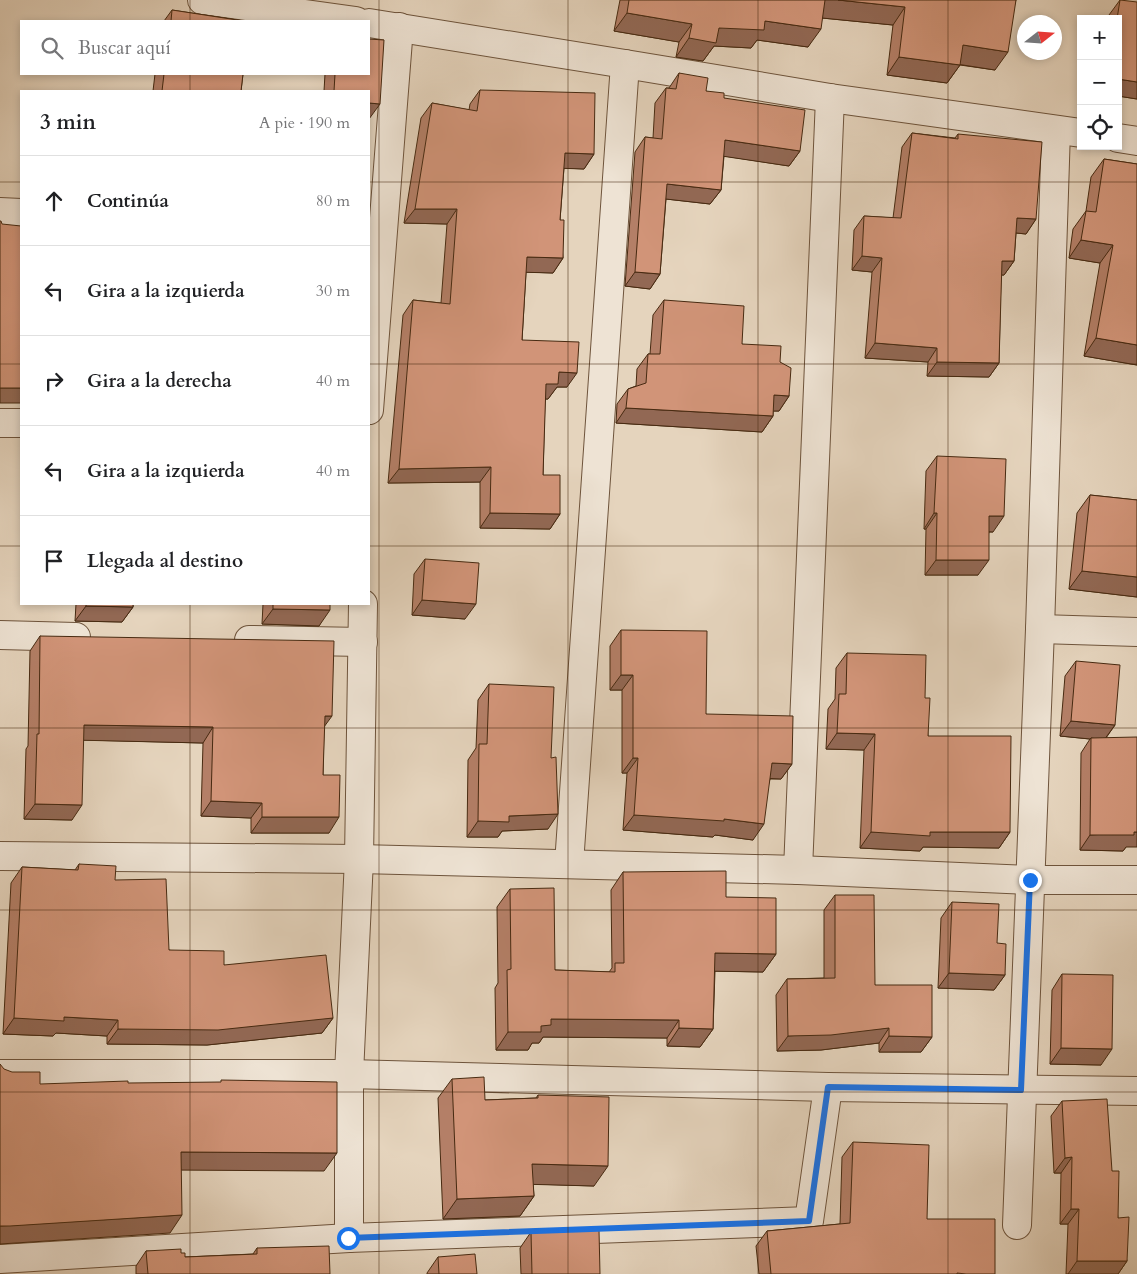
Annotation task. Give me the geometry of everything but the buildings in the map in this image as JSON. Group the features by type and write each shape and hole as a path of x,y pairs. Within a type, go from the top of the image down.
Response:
{"street":[{"path":"202,0 349,20"},
{"path":"370,23 830,98 1068,132 1040,629 1017,1225"},
{"path":"370,384 376,225 399,27"},
{"path":"569,864 625,64"},
{"path":"798,870 830,98"},
{"path":"1122,139 1137,141"},
{"path":"0,212 20,213"},
{"path":"0,422 20,423"},
{"path":"348,1238 349,1074 359,859 363,605"},
{"path":"1040,629 1137,632"},
{"path":"0,636 98,637"},
{"path":"225,640 362,642"},
{"path":"0,856 359,859 798,870 1030,880 1137,880"},
{"path":"0,1074 349,1074 828,1087 1137,1091"},
{"path":"0,1259 348,1238 809,1221 828,1087"}],"route":[{"path":"348,1238 809,1221 828,1087 1021,1090 1030,880"}]}
